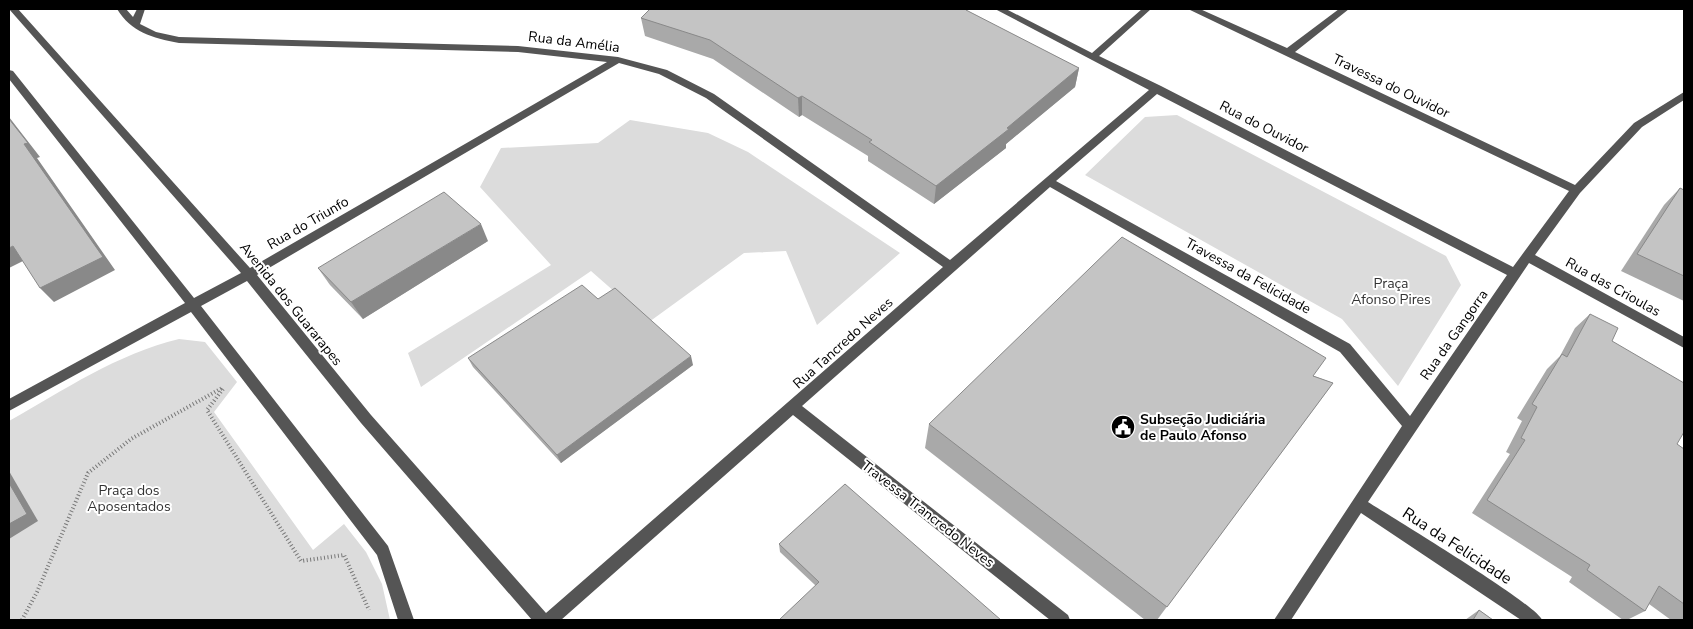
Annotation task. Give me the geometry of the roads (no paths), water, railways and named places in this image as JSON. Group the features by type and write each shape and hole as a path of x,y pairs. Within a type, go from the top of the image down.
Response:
{"street":[{"name":"Avenida dos Guararapes","path":"13,9 249,274 366,419 542,620"},
{"path":"121,9 135,26"},
{"path":"135,26 141,9"},
{"name":"Rua do Ouvidor","path":"999,9 1157,88 1515,273"},
{"path":"1094,56 1147,9"},
{"name":"Travessa do Ouvidor","path":"1193,9 1288,52 1576,190"},
{"path":"1288,52 1345,9"},
{"name":"Rua da Amélia","path":"135,26 150,35 179,40 518,49 618,60 663,72 710,96 951,267"},
{"name":"Rua do Triunfo","path":"9,405 249,274 618,60"},
{"path":"9,73 193,305 383,551 406,620"},
{"name":"Rua Tancredo Neves","path":"550,620 794,408 1048,181 1157,88"},
{"name":"Rua da Gangorra","path":"1282,620 1410,426 1515,273 1576,190 1638,125 1684,95"},
{"name":"Travessa da Felicidade","path":"1048,181 1345,348 1410,426"},
{"name":"Rua das Crioulas","path":"1528,256 1684,343"},
{"name":"Travessa Trancredo Neves","path":"794,408 1062,620"},
{"name":"Rua da Felicidade","path":"1359,504 1507,600 1534,620"}],"place":[{"name":"Subseção Judiciária de Paulo Afonso","path":"1123,427"}],"park label":[{"name":"Praça Afonso Pires","path":"1391,292"},
{"name":"Praça dos Aposentados","path":"129,498"}]}
